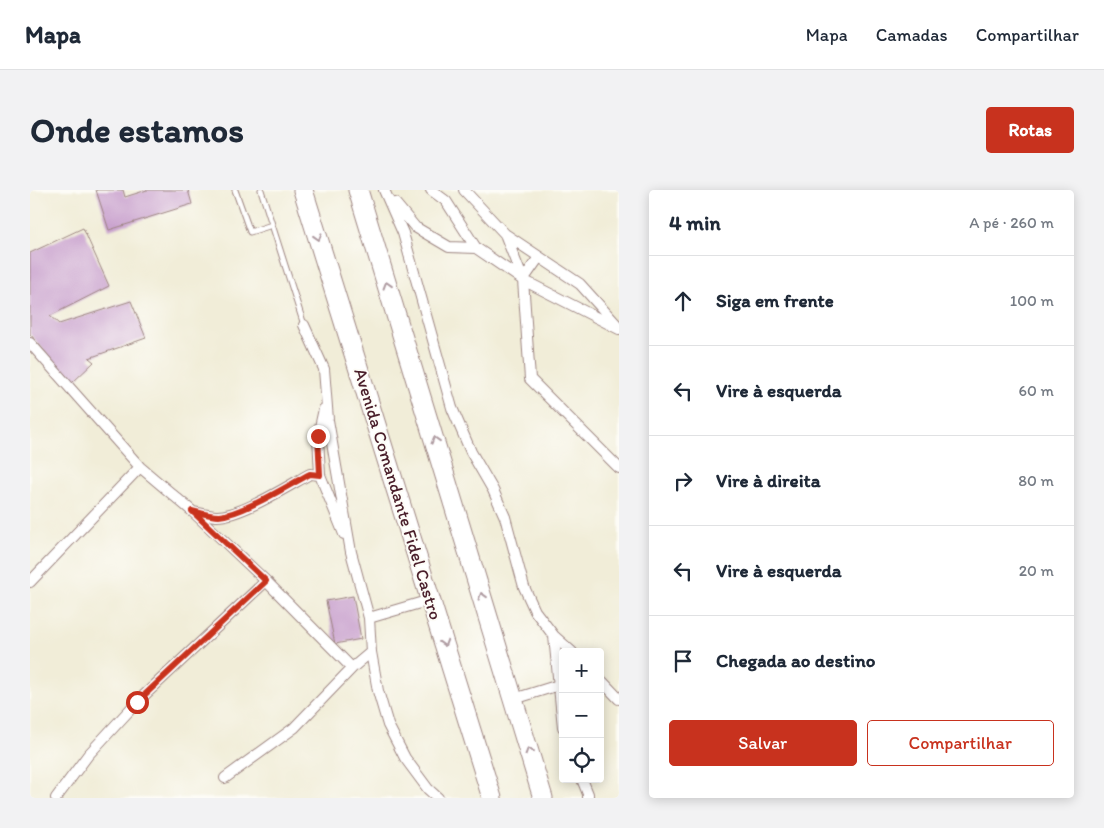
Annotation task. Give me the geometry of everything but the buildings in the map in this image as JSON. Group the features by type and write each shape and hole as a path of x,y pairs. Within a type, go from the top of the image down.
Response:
{"highway":[{"name":"Avenida Comandante Fidel Castro","path":"303,190 492,798"},
{"path":"358,190 543,798"}],"street":[{"path":"431,190 446,201"},
{"path":"443,190 446,201 476,248 523,280 619,328"},
{"path":"464,190 505,234 580,284 619,328"},
{"path":"387,192 415,227 449,246 476,248"},
{"path":"387,192 403,233 452,408 471,452 493,490 505,518 524,587 535,611 554,636 568,648"},
{"path":"505,234 523,280 530,379 619,468"},
{"path":"523,280 539,257"},
{"path":"304,325 324,369 328,420 351,552 369,618 371,652 378,691 388,725 405,758 428,789 438,798"},
{"path":"30,343 140,467 192,511 266,581 352,668"},
{"path":"326,396 318,436 320,475 351,552"},
{"path":"30,582 140,467"},
{"path":"192,511 216,516 228,515 310,474 320,475"},
{"path":"56,798 88,755 137,702 266,581"},
{"path":"369,618 430,600"},
{"path":"554,636 559,676"},
{"path":"225,778 294,728 352,668 371,652"},
{"path":"604,683 619,699"},
{"path":"514,699 559,684"},
{"path":"584,783 588,798"}],"lane":[{"path":"236,190 250,232 272,225"},
{"path":"261,190 304,325"}],"route":[{"path":"137,702 266,581 192,511 216,516 228,515 310,474 320,475 318,436"}]}
